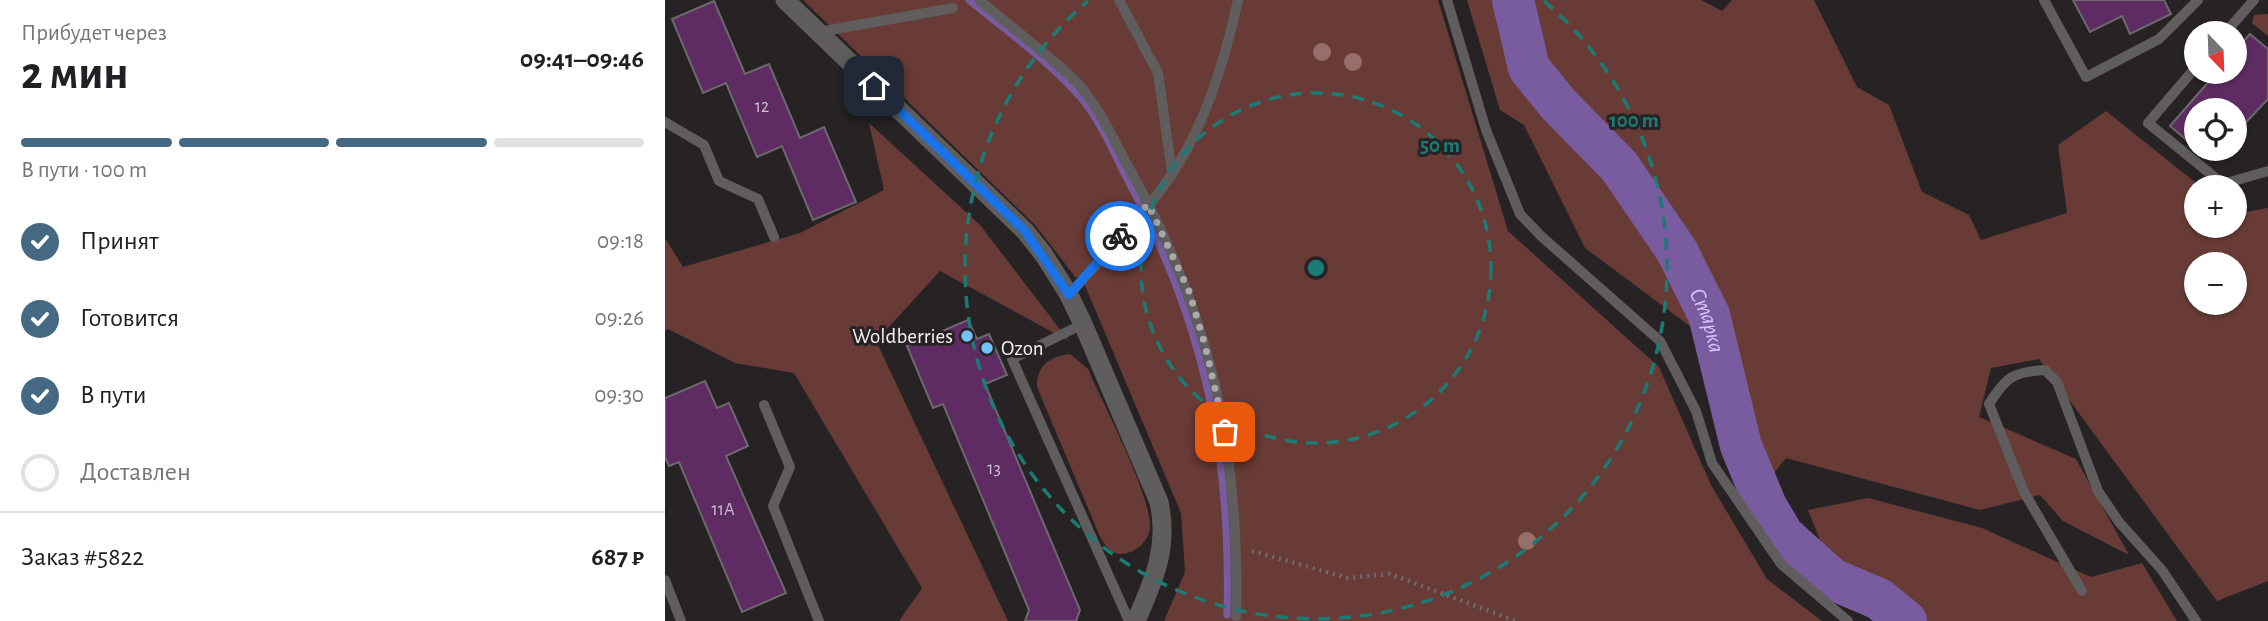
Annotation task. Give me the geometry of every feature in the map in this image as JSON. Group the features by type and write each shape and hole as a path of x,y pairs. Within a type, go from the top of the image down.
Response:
{"street":[{"path":"785,0 1025,231 1069,295 1159,502 1163,545 1157,573 1136,621"}],"lane":[{"path":"979,0 1080,86 1148,204 1189,291 1205,345 1233,481 1237,547 1235,616"},
{"path":"1119,0 1158,73 1172,173"},
{"path":"1069,295 1148,204 1191,142 1218,75 1238,0"},
{"path":"1447,0 1486,130 1520,214 1541,236 1660,341 1696,411 1713,463 1781,564 1848,621"},
{"path":"2044,0 2086,77 2158,39 2196,0"},
{"path":"2236,21 2254,0"},
{"path":"818,32 953,8"},
{"path":"2184,81 2148,123 2223,184 2268,171"},
{"path":"665,122 704,145 719,181 758,199 774,237"},
{"path":"1083,324 1012,359 1129,621"},
{"path":"2082,591 2024,492 1989,404 2001,385 2018,372 2045,370 2057,382 2098,491 2119,522 2162,570 2196,621"},
{"path":"764,405 790,467 773,506 819,621"},
{"path":"665,580 681,621"}],"path":[{"path":"1237,547 1348,578 1390,575 1516,621"}],"shaded area":[{"path":"803,0 1438,0 1508,231 1659,367 1711,485 1767,579 1822,621 1164,621 1185,572 1181,513 1084,283 1078,276 1076,278 1036,226"},
{"path":"1467,0 1504,0 1521,67 1546,98 1551,80 1531,43 1526,0 1701,0 1722,11 1732,0 1814,0 1857,87 1889,105 1922,192 1969,215 1981,240 2067,213 2058,145 2106,111 2186,175 2184,238 2247,238 2247,212 2268,208 2268,581 2217,601 2039,359 1991,368 1979,417 2076,459 2129,555 2063,521 2040,495 1980,510 1786,458 1766,483 1735,386 1694,329 1585,248 1524,125 1500,110"},
{"path":"2268,14 2268,36 2252,23 2254,15"},
{"path":"869,123 980,225 1069,341 940,271 876,341 1008,621 899,621 922,588 794,373 735,363 668,329 665,331 665,238 683,267 800,233 884,190"},
{"path":"1070,354 1088,369 1125,448 1148,511 1148,536 1141,545 1127,553 1118,554 1112,551 1101,539 1037,387 1039,373 1046,363 1056,357"},
{"path":"1868,498 1982,528 2091,577 2142,563 2177,621 1894,621 1832,570 1808,510"}],"building":[{"path":"2073,0 2164,0 2171,14 2130,34 2122,16 2090,32"},
{"path":"714,1 745,74 769,64 800,138 824,127 856,202 813,220 782,146 757,157 726,83 703,93 672,19"},
{"path":"2250,34 2268,49 2268,99 2247,121 2247,98 2194,98 2207,84 2247,84 2247,37"},
{"path":"2184,110 2184,138 2170,126"},
{"path":"968,320 977,339 989,334 1007,375 985,384 1080,610 1076,621 1025,621 1029,610 943,404 933,408 907,346"},
{"path":"705,381 717,408 729,403 748,446 726,456 786,593 742,612 679,462 669,466 665,457 665,398"}],"waterway":[{"path":"969,0 1041,59 1081,98 1107,138 1155,234 1177,287 1208,391 1218,444 1224,499 1227,615"},
{"name":"Старка","path":"1513,0 1529,68 1559,105 1619,166 1677,251 1709,315 1741,446 1766,506 1783,535 1832,579 1879,599 1906,621"}],"way so far":[{"path":"1120,236 1148,204 1189,291 1205,345 1225,432"}],"place":[{"name":"Woldberries","path":"967,336"},
{"name":"Ozon","path":"987,348"}],"route":[{"path":"874,86 1025,231 1069,295 1120,236"}]}
